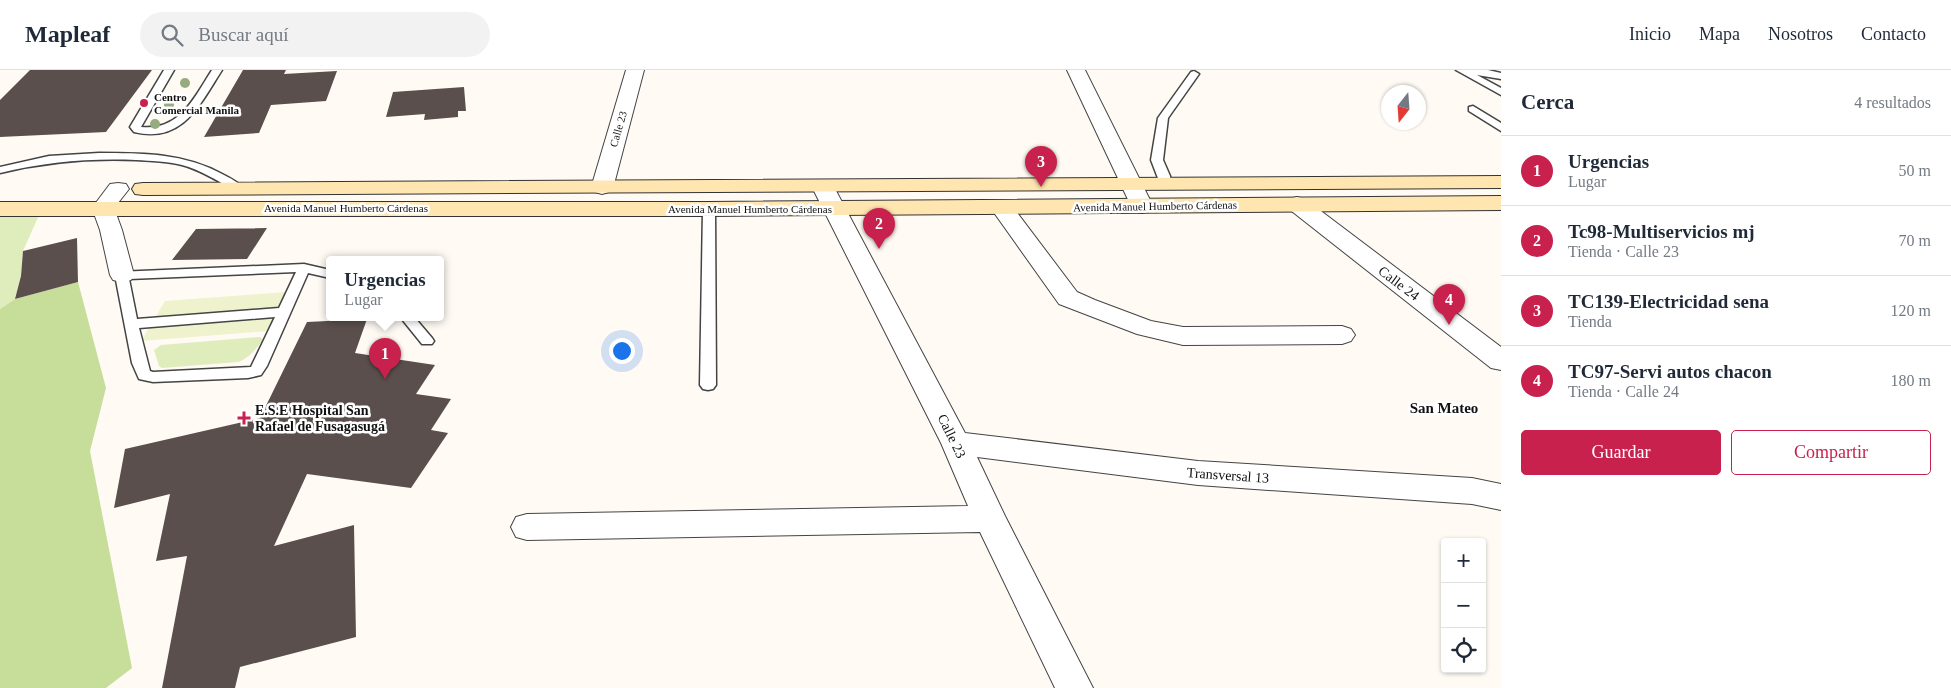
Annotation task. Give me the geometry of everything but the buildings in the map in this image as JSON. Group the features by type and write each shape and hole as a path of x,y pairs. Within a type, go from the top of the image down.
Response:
{"main road":[{"name":"Avenida Manuel Humberto Cárdenas","path":"0,209 709,209 828,198 1131,184 1501,182"},
{"name":"Avenida Manuel Humberto Cárdenas","path":"0,191 237,188 602,188 1001,207 1501,203"}],"street":[{"name":"Calle 23","path":"602,188 635,70"},
{"path":"1076,70 1142,206"},
{"path":"118,189 103,208 111,230 122,275"},
{"name":"Calle 23","path":"828,198 956,443 990,520 1074,688"},
{"name":"Calle 24","path":"1297,204 1501,361"},
{"path":"1001,207 1068,298 1086,306 1146,328 1183,336 1342,335"},
{"name":"Transversal 13","path":"956,443 1198,473 1472,491 1501,497"},
{"path":"528,527 990,520"}],"lane":[{"path":"169,70 137,123 136,127 138,130 154,132 178,125 217,70"},
{"path":"1463,71 1484,72 1501,76"},
{"path":"1463,71 1501,92"},
{"path":"1165,184 1164,176 1157,160 1163,118 1194,74"},
{"path":"1473,109 1501,128"},
{"path":"0,170 32,162 64,158 149,158 185,162 201,168 237,188"},
{"path":"708,385 709,209"},
{"path":"304,268 260,366 256,370 248,373 153,377 144,375 140,369 122,275 304,268 326,273"},
{"path":"132,324 284,312"},
{"path":"410,321 427,341"}],"green space":[{"path":"39,215 23,251 21,276 15,299 0,309 0,216"},
{"path":"78,282 106,388 90,451 132,668 106,688 0,688 0,309 15,299"},
{"path":"286,292 269,331 141,341 165,301"},
{"path":"260,337 263,340 255,350 238,362 162,368 159,366 154,350 161,345"}],"place":[{"name":"Centro Comercial Manila","path":"144,103"},
{"name":"TC139-Electricidad sena","path":"1041,187"},
{"name":"Tc98-Multiservicios mj","path":"879,249"},
{"name":"TC97-Servi autos chacon","path":"1449,325"},
{"name":"Urgencias","path":"385,379"},
{"name":"E.S.E Hospital San Rafael de Fusagasugá","path":"244,418"}],"district":[{"name":"San Mateo","path":"1444,408"}]}
